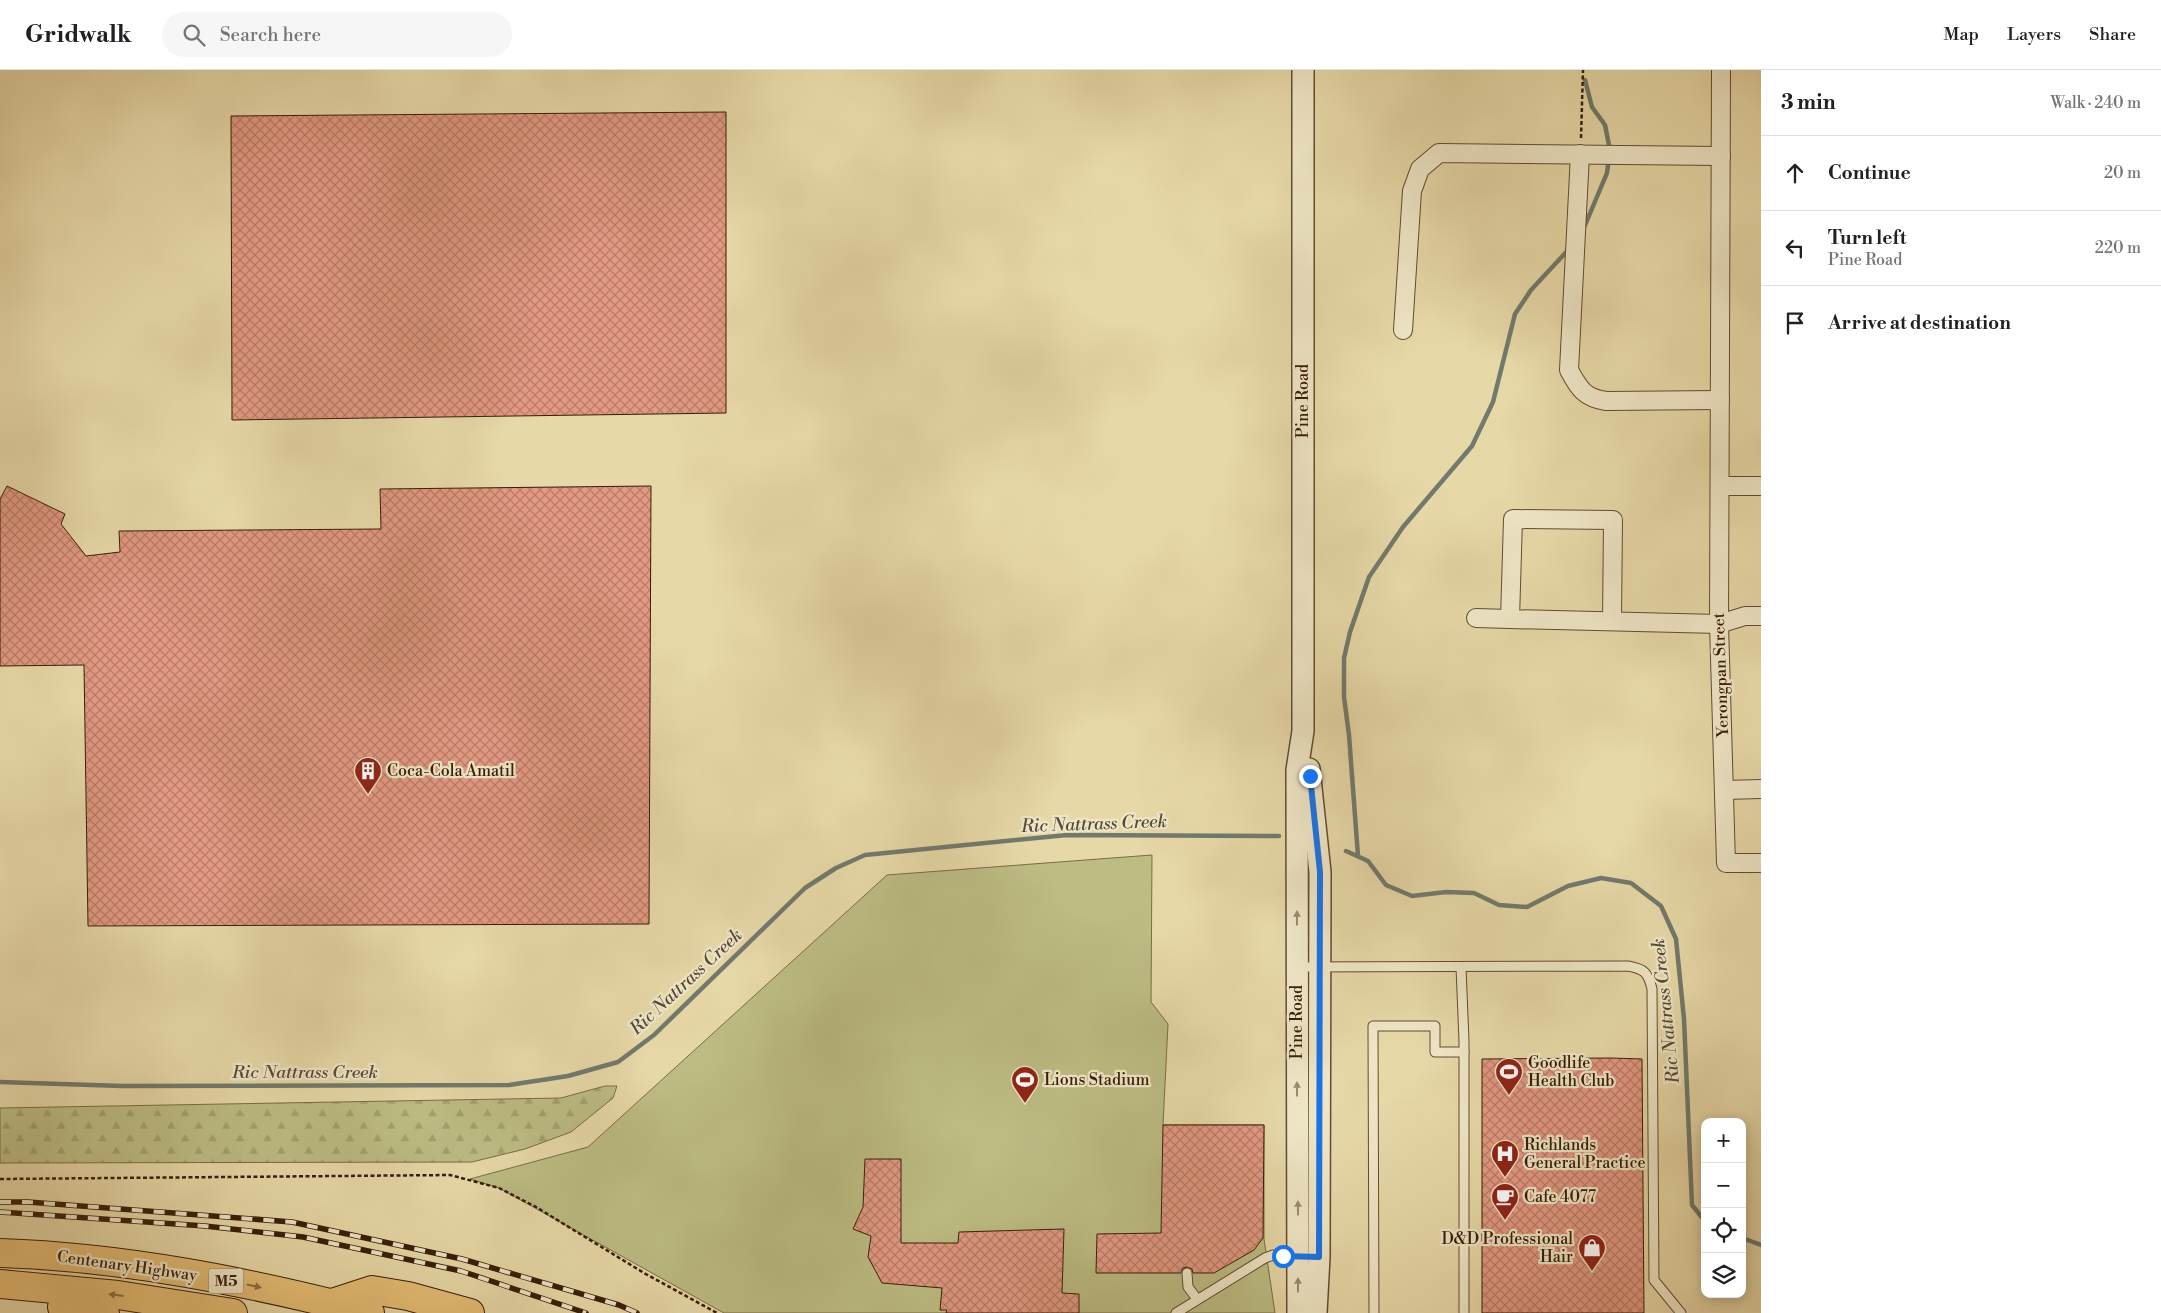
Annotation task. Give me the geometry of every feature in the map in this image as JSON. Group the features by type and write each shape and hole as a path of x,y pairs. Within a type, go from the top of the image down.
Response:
{"highway":[{"name":"Centenary Highway","path":"0,1253 67,1257 166,1270 243,1284 370,1313"},
{"name":"Centenary Highway","path":"0,1284 118,1295 233,1313"},
{"path":"332,1303 372,1290 408,1296 470,1313"},
{"path":"0,1301 106,1313"}],"street":[{"name":"Pine Road","path":"1303,70 1303,732 1297,770 1297,967 1308,1257 1316,1313"},
{"name":"Yerongpan Street","path":"1721,70 1719,624 1726,863 1761,863"},
{"path":"1403,330 1412,192 1420,169 1439,153 1721,156"},
{"path":"1580,154 1569,370 1577,386 1592,399 1606,401 1720,400"},
{"path":"1720,486 1761,486"},
{"path":"1510,619 1513,519 1612,520 1612,621"},
{"path":"1476,618 1719,624 1746,616 1761,616"},
{"name":"Pine Road","path":"1298,1313 1308,1257 1320,967 1320,872 1310,776 1303,732"},
{"path":"1724,790 1761,789"}],"lane":[{"path":"1297,967 1628,966 1642,969 1650,979 1652,989 1654,1280 1680,1313"},
{"path":"1462,967 1464,1052 1464,1313"},
{"path":"1374,1313 1373,1026 1435,1026 1435,1052 1464,1052"},
{"path":"1176,1313 1273,1255 1308,1257"},
{"path":"1187,1273 1188,1287 1197,1299"}],"path":[{"path":"1580,154 1583,70"},
{"path":"0,1179 450,1175 499,1188 536,1207 644,1273 717,1313"}],"green space":[{"path":"1152,855 1151,1002 1168,1024 1163,1125 1264,1125 1264,1239 1275,1313 724,1313 499,1188 470,1179 588,1147 887,875"},
{"path":"605,1086 617,1086 613,1098 571,1132 525,1149 472,1162 0,1163 0,1108 561,1098"}],"building":[{"path":"726,112 726,413 232,420 231,116"},
{"name":"Coca-Cola Amatil","path":"7,486 65,514 61,524 86,556 120,552 119,531 381,529 380,489 651,486 649,924 88,926 84,665 0,666 0,499"},
{"path":"1482,1059 1642,1059 1644,1313 1482,1313"},
{"path":"1163,1125 1264,1125 1263,1238 1254,1250 1214,1273 1193,1273 1192,1269 1187,1267 1183,1268 1181,1273 1096,1273 1097,1234 1161,1233"},
{"path":"865,1159 901,1159 901,1243 958,1243 959,1232 1064,1229 1062,1293 1079,1294 1079,1313 946,1313 947,1310 940,1310 942,1288 882,1283 868,1257 871,1236 853,1229 863,1207"}],"waterway":[{"path":"1585,80 1592,107 1605,125 1610,150"},
{"path":"1583,230 1607,173 1609,158"},
{"path":"1358,856 1349,735 1344,697 1344,658 1350,632 1369,577 1403,527 1472,446 1493,402 1515,314 1531,290 1570,248"},
{"name":"Ric Nattrass Creek","path":"0,1082 122,1086 509,1085 568,1076 618,1062 654,1035 805,888 836,868 865,855 1067,835 1279,836"},
{"name":"Ric Nattrass Creek","path":"1346,851 1368,861 1386,885 1412,896 1446,892 1474,893 1499,905 1527,907 1568,886 1601,878 1631,883 1661,906 1676,939 1684,1019 1692,1205 1701,1216"},
{"name":"Ric Nattrass Creek","path":"1746,1239 1761,1245"}],"railway":[{"path":"0,1202 28,1202 292,1222 462,1259 619,1305 637,1313"},
{"path":"0,1212 205,1226 303,1237 461,1271 586,1313"}],"place":[{"name":"Coca-Cola Amatil","path":"368,795"},
{"name":"Goodlife Health Club","path":"1509,1096"},
{"name":"Lions Stadium","path":"1025,1104"},
{"name":"Richlands General Practice","path":"1505,1178"},
{"name":"Cafe 4077","path":"1505,1221"},
{"name":"D&D Professional Hair","path":"1592,1272"}],"route":[{"path":"1283,1256 1319,1257 1320,872 1310,776"}]}
